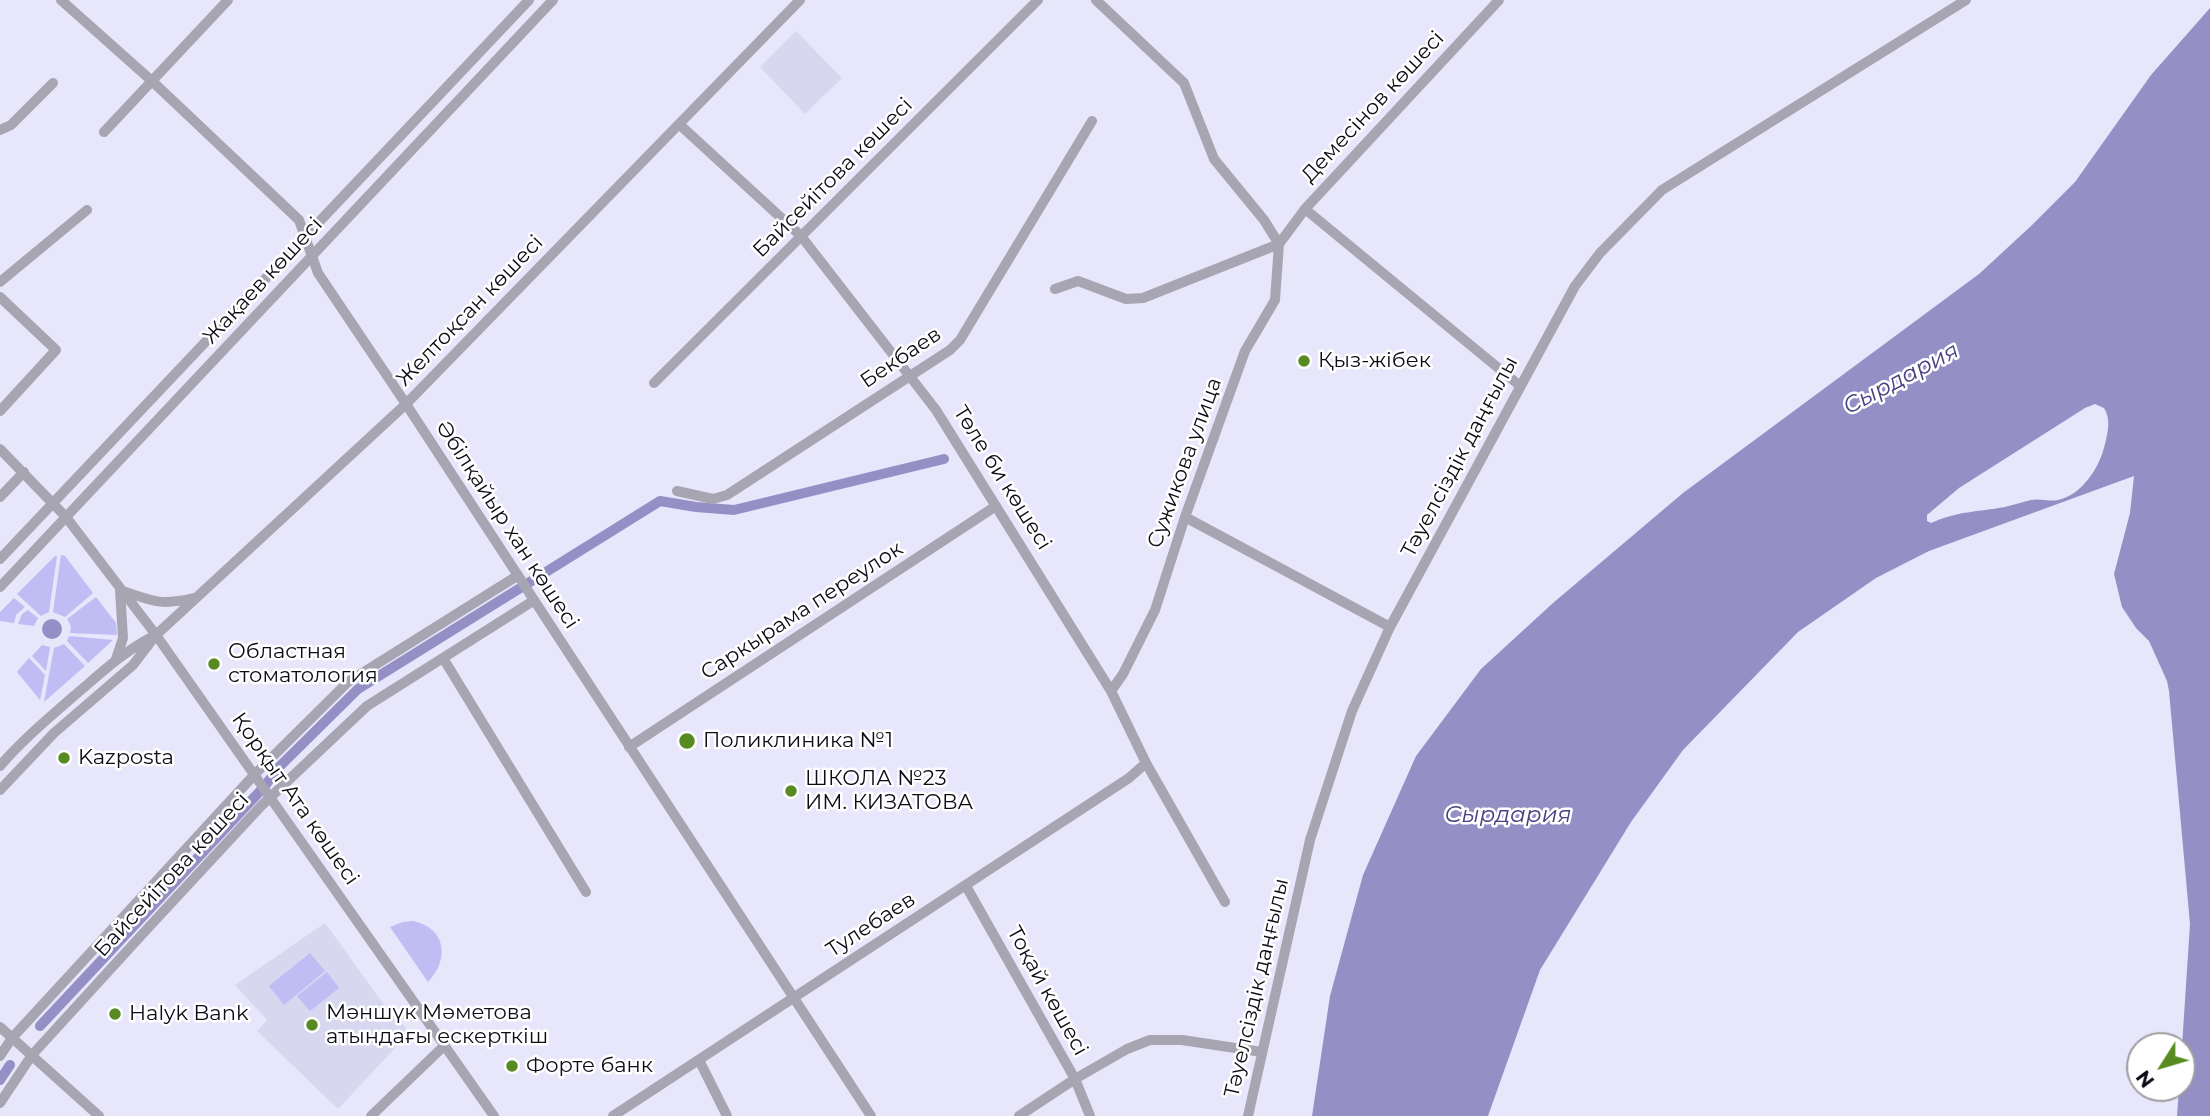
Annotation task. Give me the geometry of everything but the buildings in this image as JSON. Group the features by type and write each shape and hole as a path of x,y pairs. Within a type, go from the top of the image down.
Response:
{"street":[{"path":"104,132 228,0"},
{"name":"Жақаев көшесі","path":"0,559 529,0"},
{"name":"Жақаев көшесі","path":"0,587 552,0"},
{"name":"Желтоқсан көшесі","path":"0,790 54,733 133,664 156,635 406,404 800,0"},
{"name":"Байсейітова көшесі","path":"654,383 1038,0"},
{"path":"1055,289 1078,281 1126,299 1143,298 1279,244 1264,220 1214,159 1184,83 1096,0"},
{"name":"Демесінов көшесі","path":"1279,244 1305,209 1499,0"},
{"name":"Тәуелсіздік даңғылы","path":"1248,1116 1310,840 1352,711 1390,627 1575,286 1600,253 1661,190 1966,0"},
{"name":"Әбілқайыр хан көшесі","path":"63,1 299,220 318,273 871,1116"},
{"path":"0,130 11,125 52,83"},
{"name":"Бекбаев","path":"677,491 713,499 727,495 950,350 960,340 1092,121"},
{"name":"Төле би көшесі","path":"680,125 801,236 936,410 1111,691 1146,763 1225,902"},
{"path":"0,282 87,209"},
{"path":"1305,209 1519,385"},
{"name":"Сужикова улица","path":"1111,691 1123,674 1155,611 1185,517 1245,351 1275,300 1279,244"},
{"path":"0,297 56,350 0,411"},
{"name":"Қорқыт Ата көшесі","path":"0,449 66,517 156,635 494,1116"},
{"path":"0,497 24,472"},
{"name":"Саркырама переулок","path":"628,747 996,506"},
{"path":"1185,517 1390,627"},
{"name":"Байсейітова көшесі","path":"0,1056 12,1038 255,774 348,682 516,576"},
{"path":"116,659 123,638 120,590 159,603 172,604 197,598"},
{"name":"Байсейітова көшесі","path":"0,1103 32,1055 270,797 367,706 533,601"},
{"name":"Желтоқсан көшесі","path":"0,766 43,723 116,659 156,635"},
{"path":"443,658 586,892"},
{"name":"Тулебаев","path":"613,1116 966,886 1129,778 1146,763"},
{"name":"Тоқай көшесі","path":"966,886 1075,1079 1090,1116"},
{"path":"0,1027 99,1116"},
{"path":"1019,1116 1075,1079 1127,1049 1150,1040 1182,1040 1262,1052"},
{"path":"371,1116 444,1045"},
{"path":"699,1060 727,1116"}],"shaded area":[{"path":"796,31 842,78 805,114 760,67"},
{"path":"61,555 65,556 93,593 65,617 53,612"},
{"path":"55,556 49,612 41,616 17,594"},
{"path":"96,597 116,623 117,635 70,633 71,626 67,619"},
{"path":"14,598 25,607 16,615 14,623 0,621 0,612"},
{"path":"28,610 38,618 34,626 18,624 22,614"},
{"path":"69,636 113,640 88,663 67,641"},
{"path":"64,644 85,666 44,702 54,648"},
{"path":"42,645 50,647 46,671 32,656"},
{"path":"29,658 45,675 40,700 17,672"},
{"path":"413,921 432,930 441,946 440,964 428,982 390,927"},
{"path":"325,923 395,1020 410,1032 338,1109 257,1031 267,1020 235,985"},
{"path":"310,953 325,971 284,1005 269,986"},
{"path":"327,972 339,988 310,1011 297,996"}],"water":[{"name":"Сырдария","path":"2210,8 2210,1116 2177,1116 2178,1102 2196,1102 2196,1032 2183,1032 2190,924 2169,691 2149,641 2122,607 2114,574 2130,513 2134,476 1929,551 1876,578 1798,632 1683,750 1631,822 1540,970 1488,1116 1312,1116 1330,996 1363,875 1416,756 1481,669 1553,603 1683,493 1979,274 2075,182 2151,75","holes":["2095,404 2104,408 2108,417 2103,453 2094,471 2082,486 2067,497 2051,501 2031,500 1959,514 1931,523 1927,521 1927,515 1959,488 2085,408"]},
{"path":"52,619 59,622 62,629 59,636 52,639 45,636 42,629 45,622"}],"waterway":[{"path":"40,1026 264,787 279,767 358,689 660,501 734,510 944,459"},
{"path":"0,1080 10,1065"}],"place":[{"name":"Қыз-жібек","path":"1304,361"},
{"name":"Областная стоматология","path":"214,664"},
{"name":"Поликлиника №1","path":"687,741"},
{"name":"Kazposta","path":"64,758"},
{"name":"ШКОЛА №23 ИМ. КИЗАТОВА","path":"791,791"},
{"name":"Halyk Bank","path":"115,1014"},
{"name":"Мәншүк Мәметова атындағы ескерткіш","path":"312,1025"},
{"name":"Форте банк","path":"512,1066"}]}
